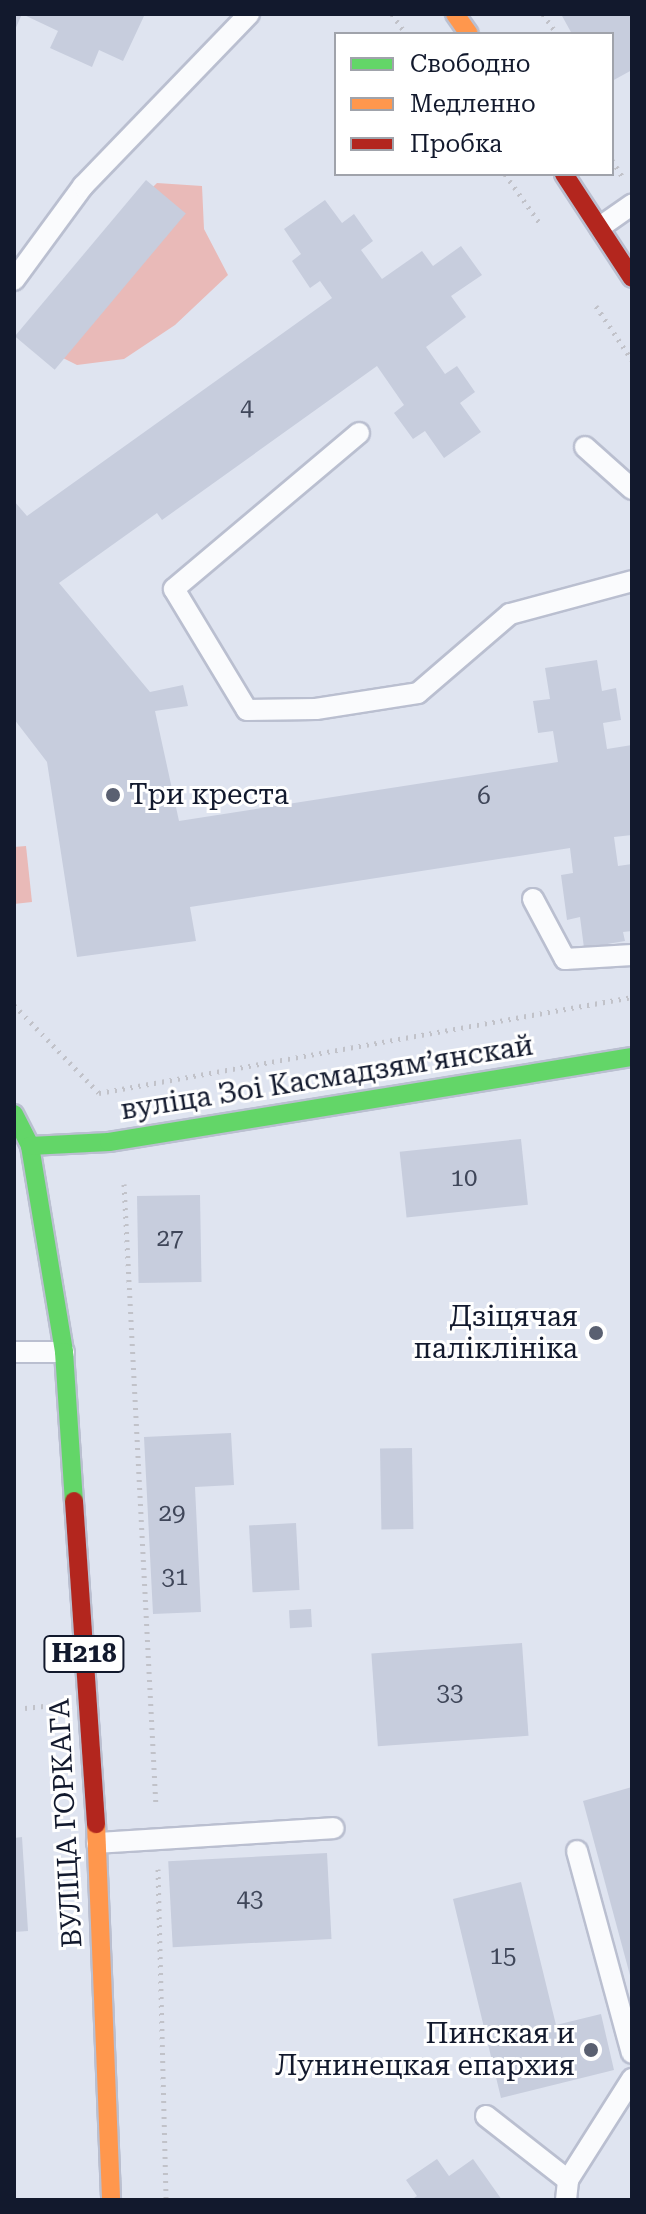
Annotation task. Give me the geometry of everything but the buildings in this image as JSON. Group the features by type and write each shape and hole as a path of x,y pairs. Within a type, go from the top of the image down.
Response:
{"main road":[{"path":"565,176 632,278"},
{"name":"вуліца Зоі Касмадзямʼянскай","path":"30,1146 109,1142 632,1057"},
{"name":"ВУЛІЦА ГОРКАГА","path":"14,1114 30,1146 64,1352 97,1843 111,2200"}],"lane":[{"path":"14,280 83,186 249,14"},
{"path":"462,24 485,14"},
{"path":"600,227 632,205"},
{"path":"359,433 174,589 247,710 316,709 418,693 510,614 632,581"},
{"path":"585,447 632,489"},
{"path":"533,899 565,959 632,955"},
{"path":"14,1352 64,1352"},
{"path":"97,1843 158,1842 334,1828"},
{"path":"577,1851 632,2053"},
{"path":"486,2116 567,2190 632,2079"}],"path":[{"path":"392,14 405,32"},
{"path":"543,14 556,32"},
{"path":"14,1005 99,1093 632,997"},
{"path":"121,1185 158,1842 166,2200"}],"shaded area":[{"path":"157,183 202,186 204,229 228,275 175,325 124,359 77,365 41,347 120,219"},
{"path":"26,846 32,902 14,904 14,847"}],"traffic: fast":[{"path":"30,1146 109,1142 632,1057"},
{"path":"14,1114 30,1146 64,1352 74,1501"}],"traffic: slow":[{"path":"455,14 468,32"},
{"path":"96,1824 111,2200"}],"traffic: jam":[{"path":"565,176 632,278"},
{"path":"74,1501 96,1824"}],"place":[{"name":"Три креста","path":"113,795"},
{"name":"Дзіцячая паліклініка","path":"596,1333"},
{"name":"Пинская и Лунинецкая епархия","path":"591,2050"}]}
